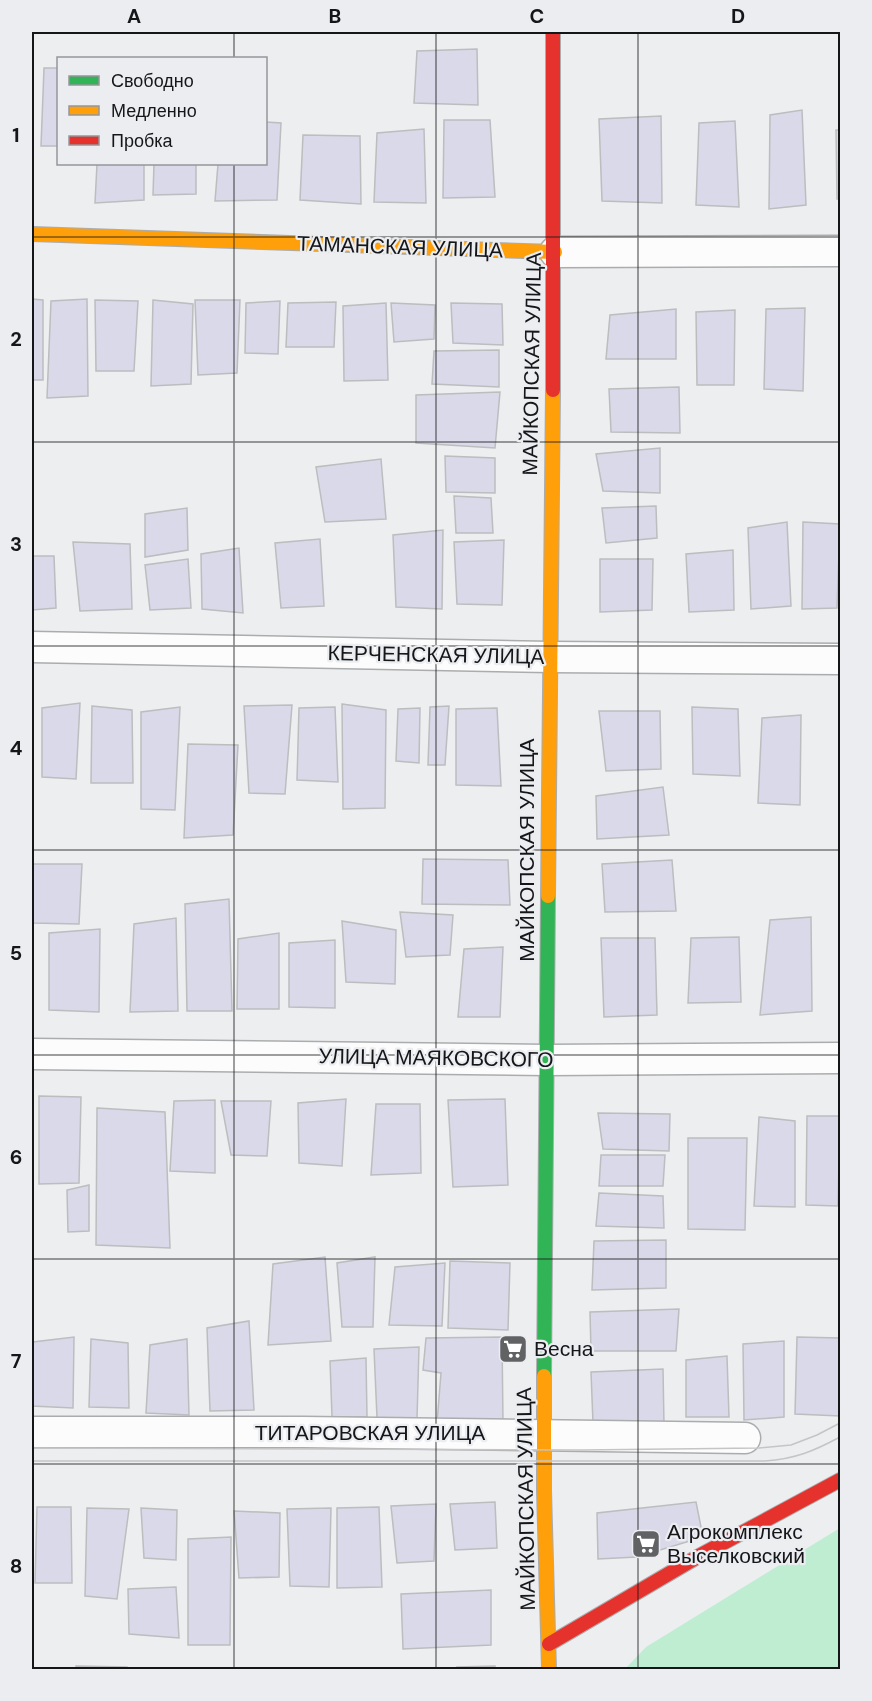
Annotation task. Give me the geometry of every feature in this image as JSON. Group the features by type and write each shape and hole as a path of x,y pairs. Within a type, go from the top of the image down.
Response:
{"street":[{"name":"МАЙКОПСКАЯ УЛИЦА","path":"549,1670 545,1442 555,252 553,32"},
{"name":"ТАМАНСКАЯ УЛИЦА","path":"32,234 555,252 840,251"},
{"name":"КЕРЧЕНСКАЯ УЛИЦА","path":"32,647 550,657 840,659"},
{"name":"УЛИЦА МАЯКОВСКОГО","path":"32,1054 547,1060 840,1058"},
{"name":"ТИТАРОВСКАЯ УЛИЦА","path":"32,1432 314,1432 545,1442 745,1438"},
{"path":"549,1644 699,1556 840,1480"}],"green space":[{"path":"840,1528 840,1669 625,1669 646,1647"}],"building":[{"path":"477,49 478,105 414,103 417,51"},
{"path":"44,68 57,68 57,146 41,146"},
{"path":"802,110 806,205 769,209 770,115"},
{"path":"661,116 662,203 602,201 599,119"},
{"path":"444,120 490,120 495,197 443,198"},
{"path":"735,121 739,207 696,205 699,123"},
{"path":"267,122 281,123 277,200 215,201 218,165 267,165"},
{"path":"424,129 426,203 374,202 377,133"},
{"path":"836,130 840,130 840,199 837,199"},
{"path":"303,135 360,136 361,204 300,200"},
{"path":"97,165 144,165 144,200 95,203"},
{"path":"154,165 196,165 196,194 153,195"},
{"path":"32,299 43,300 43,380 32,380"},
{"path":"87,299 88,396 47,398 51,301"},
{"path":"95,300 138,301 134,371 96,371"},
{"path":"153,300 193,304 191,384 151,386"},
{"path":"195,300 240,300 237,373 198,375"},
{"path":"280,301 278,354 245,353 246,303"},
{"path":"336,302 334,347 286,347 288,303"},
{"path":"386,303 388,380 344,381 343,306"},
{"path":"391,303 435,305 434,339 394,342"},
{"path":"451,303 502,304 503,345 453,343"},
{"path":"805,308 803,391 764,389 766,309"},
{"path":"676,309 676,359 606,359 610,315"},
{"path":"735,310 734,385 697,385 696,312"},
{"path":"499,350 499,387 432,384 434,351"},
{"path":"679,387 680,433 611,432 609,389"},
{"path":"500,392 495,448 416,443 416,395"},
{"path":"660,448 660,493 603,491 596,454"},
{"path":"445,456 495,458 495,493 446,492"},
{"path":"381,459 386,519 325,522 316,467"},
{"path":"454,496 491,498 493,533 456,533"},
{"path":"656,506 657,538 606,543 602,508"},
{"path":"187,508 188,550 145,557 145,514"},
{"path":"787,522 791,606 751,609 748,528"},
{"path":"803,522 840,524 837,608 802,609"},
{"path":"443,530 442,609 396,607 393,535"},
{"path":"320,539 324,606 281,608 275,543"},
{"path":"504,540 502,605 457,604 454,542"},
{"path":"73,542 130,544 132,609 80,611"},
{"path":"239,548 243,613 202,609 201,554"},
{"path":"733,550 734,610 689,612 686,554"},
{"path":"32,556 54,556 56,608 32,610"},
{"path":"188,559 191,608 150,610 145,565"},
{"path":"600,559 653,559 652,610 600,612"},
{"path":"80,703 76,779 42,777 42,708"},
{"path":"342,704 386,710 385,808 343,809"},
{"path":"292,705 285,794 249,793 244,706"},
{"path":"92,706 132,710 133,783 91,783"},
{"path":"449,706 445,765 428,765 430,707"},
{"path":"180,707 175,810 141,809 141,712"},
{"path":"335,707 338,782 297,780 299,708"},
{"path":"692,707 738,709 740,776 693,774"},
{"path":"420,708 419,763 396,761 398,709"},
{"path":"497,708 501,786 456,785 456,709"},
{"path":"599,711 660,711 661,769 606,771"},
{"path":"801,715 800,805 758,803 762,718"},
{"path":"188,744 238,745 233,835 184,838"},
{"path":"663,787 669,835 597,839 596,796"},
{"path":"423,859 508,860 510,905 422,904"},
{"path":"672,860 676,911 605,912 602,864"},
{"path":"32,864 82,864 79,924 32,923"},
{"path":"229,899 232,1011 187,1011 185,904"},
{"path":"400,912 453,915 450,955 406,957"},
{"path":"811,917 812,1011 760,1015 770,920"},
{"path":"176,918 178,1011 130,1012 134,924"},
{"path":"342,921 396,930 395,984 346,982"},
{"path":"100,929 99,1012 49,1010 49,933"},
{"path":"279,933 279,1009 237,1009 238,939"},
{"path":"739,937 741,1002 688,1003 691,938"},
{"path":"601,938 655,938 657,1015 604,1017"},
{"path":"335,940 335,1008 289,1007 289,943"},
{"path":"503,947 500,1017 458,1017 464,949"},
{"path":"39,1096 81,1097 79,1183 39,1184"},
{"path":"346,1099 342,1166 299,1163 298,1103"},
{"path":"505,1099 508,1185 453,1187 448,1100"},
{"path":"215,1100 215,1173 170,1171 174,1101"},
{"path":"221,1101 271,1101 267,1156 231,1155"},
{"path":"376,1104 420,1104 421,1173 371,1175"},
{"path":"97,1108 165,1112 170,1248 96,1245"},
{"path":"598,1113 670,1114 669,1151 603,1149"},
{"path":"807,1116 840,1116 838,1206 806,1205"},
{"path":"759,1117 795,1121 795,1207 754,1206"},
{"path":"688,1138 747,1138 745,1230 688,1229"},
{"path":"601,1155 665,1155 663,1186 599,1186"},
{"path":"89,1185 89,1231 68,1232 67,1190"},
{"path":"599,1193 663,1196 664,1228 596,1226"},
{"path":"666,1240 666,1288 592,1290 594,1241"},
{"path":"325,1257 331,1341 268,1345 273,1264"},
{"path":"375,1257 373,1327 342,1327 337,1263"},
{"path":"450,1261 510,1263 508,1330 448,1328"},
{"path":"445,1263 442,1326 389,1325 395,1267"},
{"path":"679,1309 676,1351 591,1351 590,1312"},
{"path":"249,1321 254,1410 210,1411 207,1328"},
{"path":"74,1337 73,1408 32,1406 33,1342"},
{"path":"502,1337 503,1422 437,1423 441,1373 423,1370 426,1338"},
{"path":"797,1337 840,1338 840,1416 795,1414"},
{"path":"91,1339 128,1343 129,1408 89,1407"},
{"path":"187,1339 189,1415 146,1413 150,1345"},
{"path":"784,1341 784,1417 744,1420 743,1344"},
{"path":"419,1347 417,1419 377,1418 374,1349"},
{"path":"727,1356 729,1417 686,1417 686,1360"},
{"path":"366,1358 367,1417 332,1417 330,1361"},
{"path":"663,1369 664,1425 593,1423 591,1372"},
{"path":"495,1502 497,1548 455,1550 450,1504"},
{"path":"696,1502 703,1537 637,1557 598,1559 597,1513"},
{"path":"436,1504 434,1561 397,1563 391,1506"},
{"path":"37,1507 71,1507 72,1583 35,1583"},
{"path":"379,1507 382,1587 337,1588 337,1508"},
{"path":"87,1508 129,1509 117,1599 85,1596"},
{"path":"141,1508 177,1510 176,1560 144,1558"},
{"path":"331,1508 329,1587 290,1586 287,1509"},
{"path":"234,1511 280,1513 279,1577 239,1578"},
{"path":"231,1537 230,1645 188,1645 188,1539"},
{"path":"176,1587 179,1638 129,1634 128,1589"},
{"path":"491,1590 491,1645 403,1649 401,1594"},
{"path":"76,1666 127,1667 127,1670 76,1670"},
{"path":"495,1666 495,1670 458,1670 457,1667"}],"tram line":[{"path":"32,1448 581,1450 759,1448 791,1445 840,1423"},
{"path":"32,1461 765,1461 804,1454 840,1437"}],"traffic: fast":[{"path":"544,1376 548,896"}],"traffic: slow":[{"path":"32,234 555,252"},
{"path":"548,896 553,390"},
{"path":"544,1376 544,1490 549,1670"}],"traffic: jam":[{"path":"553,32 553,390"},
{"path":"549,1644 699,1556 840,1480"}],"place":[{"name":"Весна","path":"513,1349"},
{"name":"Агрокомплекс Выселковский","path":"646,1544"}]}
